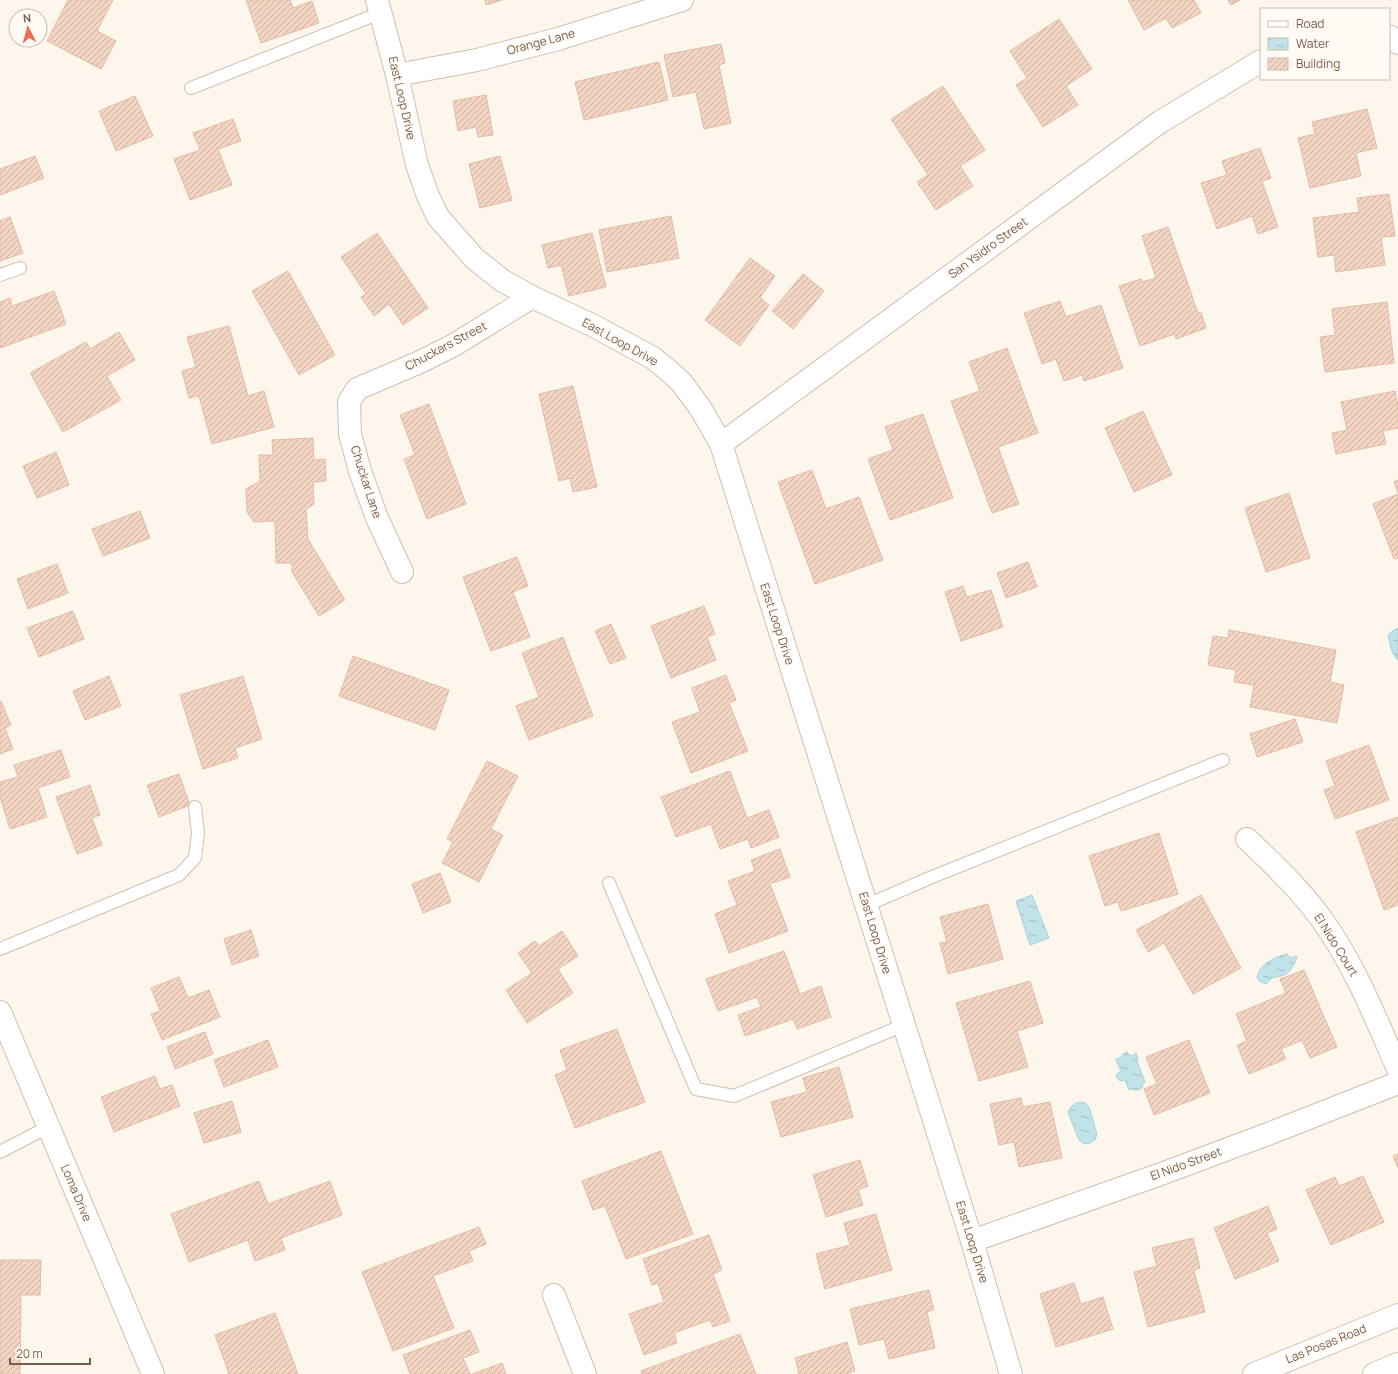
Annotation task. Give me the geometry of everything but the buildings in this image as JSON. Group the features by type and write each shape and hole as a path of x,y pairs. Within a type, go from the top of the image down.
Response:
{"street":[{"name":"Orange Lane","path":"397,75 477,60 558,39 682,0"},
{"name":"East Loop Drive","path":"379,6 397,75 417,165 428,196 438,217 475,259 503,280 532,297 594,326 653,358 680,382 701,409 721,444 972,1241 1010,1374"},
{"path":"1390,37 1398,43"},
{"name":"San Ysidro Street","path":"721,444 1160,122 1260,62"},
{"name":"Chuckars Street","path":"357,389 434,355 532,297"},
{"name":"Chuckar Lane","path":"357,389 349,402 350,434 360,471 377,518 402,572"},
{"name":"El Nido Court","path":"1246,839 1293,883 1324,923 1344,953 1398,1069"},
{"name":"Loma Drive","path":"0,1012 153,1374"},
{"name":"El Nido Street","path":"972,1241 1204,1158 1398,1083"},
{"path":"554,1295 585,1374"},
{"name":"Las Posas Road","path":"1254,1374 1398,1315"},
{"path":"1374,1374 1398,1364"}],"lane":[{"path":"191,88 379,6"},
{"path":"0,275 20,268"},
{"path":"867,905 946,871 1223,760"},
{"path":"0,949 179,875 195,858 198,833 195,807"},
{"path":"608,883 696,1089 734,1096 904,1025"},
{"path":"0,1152 48,1127"}],"water":[{"path":"1398,628 1398,660 1392,651 1388,635"},
{"path":"1032,895 1049,938 1030,945 1016,901"},
{"path":"1287,954 1290,958 1297,956 1296,961 1288,973 1271,979 1266,984 1257,978 1258,973 1264,965 1273,959"},
{"path":"1127,1052 1131,1056 1136,1053 1138,1059 1137,1061 1145,1082 1142,1088 1138,1090 1129,1090 1125,1080 1120,1081 1116,1075 1121,1072 1116,1059 1122,1057 1123,1054"},
{"path":"1084,1102 1089,1107 1097,1134 1095,1140 1084,1144 1079,1140 1068,1112 1074,1104"}]}
